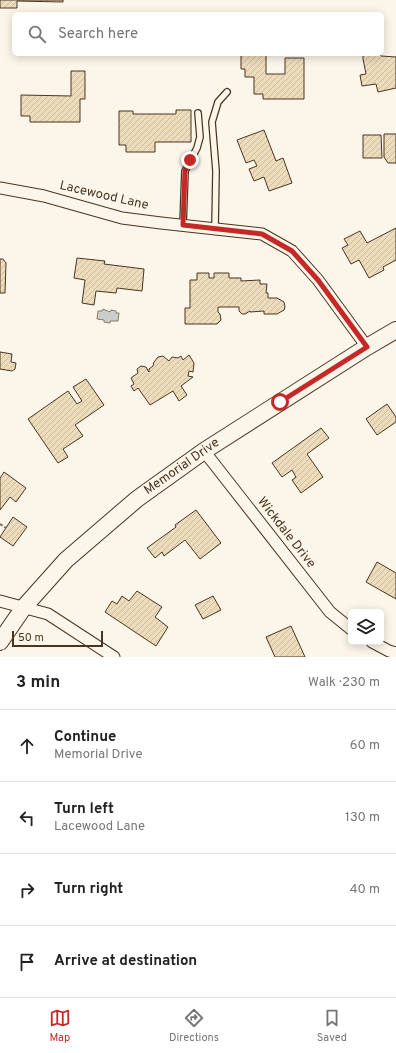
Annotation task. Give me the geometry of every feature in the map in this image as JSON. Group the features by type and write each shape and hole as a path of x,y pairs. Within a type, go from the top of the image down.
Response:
{"street":[{"name":"Lacewood Lane","path":"0,188 44,196 122,218 262,234 292,251 318,280 367,347"},
{"name":"Memorial Drive","path":"0,642 24,608 66,560 137,499 204,450 396,330"},
{"name":"Wickdale Drive","path":"204,450 330,612 348,627"},
{"path":"0,601 48,614 114,657"},
{"path":"378,645 396,653"}],"lane":[{"path":"215,228 216,171 212,122 218,102 227,92"},
{"path":"183,225 185,171 197,148 200,137 198,113"}],"path":[{"path":"0,524 6,528"}],"shaded area":[{"path":"103,309 110,312 111,310 116,311 116,313 119,313 118,321 110,321 110,323 97,319 98,311 102,311"}],"building":[{"path":"0,0 63,0 63,2 17,1 17,8 0,8"},
{"path":"241,56 266,56 266,74 285,74 285,58 304,58 304,99 263,99 263,94 254,94 254,77 245,77 245,69 241,69"},
{"path":"363,56 396,57 396,88 378,92 376,84 362,86 360,75 366,74"},
{"path":"71,71 85,71 85,99 80,99 80,122 30,122 30,116 21,116 21,95 71,96"},
{"path":"176,110 191,110 191,142 155,142 155,152 126,152 126,145 119,145 119,111 133,111 133,114 176,114"},
{"path":"264,130 276,161 283,158 292,183 269,191 264,177 254,181 249,169 257,166 254,160 246,163 237,140"},
{"path":"384,134 396,134 396,163 388,163 384,157"},
{"path":"363,135 381,135 382,158 363,158"},
{"path":"396,228 396,260 383,267 384,270 369,278 359,260 351,264 342,248 348,245 344,239 360,231 367,243"},
{"path":"77,258 105,261 104,264 144,269 142,291 117,288 116,293 96,291 94,305 82,303 85,280 74,278"},
{"path":"0,259 3,259 6,263 5,293 0,293"},
{"path":"197,273 209,273 209,278 214,278 214,273 229,273 229,278 241,278 241,281 260,280 260,284 267,284 266,293 268,293 268,298 277,298 284,302 284,310 277,314 264,314 264,311 250,311 242,314 239,311 239,307 218,307 221,320 217,324 185,324 185,308 190,308 190,280 197,280"},
{"path":"0,352 12,354 11,362 16,363 15,369 12,371 0,369"},
{"path":"189,355 194,363 193,372 189,371 188,376 193,377 181,386 187,395 179,401 173,391 150,405 138,388 134,391 131,386 134,384 131,378 138,373 137,369 141,366 146,367 149,372 149,369 153,366 158,357 163,356 169,361 172,357 178,358 181,356 183,360"},
{"path":"86,379 104,405 75,425 83,436 63,449 68,457 58,463 28,419 68,391 77,404 82,401 73,387"},
{"path":"387,404 396,417 396,422 377,435 366,419"},
{"path":"321,428 329,438 307,454 323,477 301,493 292,480 296,477 292,470 282,477 272,463"},
{"path":"4,472 26,488 16,502 10,497 0,510 0,478"},
{"path":"196,510 221,543 200,559 185,540 164,556 162,552 155,558 147,548"},
{"path":"13,517 27,527 13,546 0,537"},
{"path":"377,562 396,573 396,599 366,582"},
{"path":"137,591 162,607 155,617 168,627 156,646 105,612 112,601 117,604 122,596 129,601"},
{"path":"213,596 221,610 203,619 195,605"},
{"path":"291,626 305,657 275,657 266,637"}],"route":[{"path":"190,160 185,171 183,225 262,234 292,251 318,280 367,347 280,402"}]}
